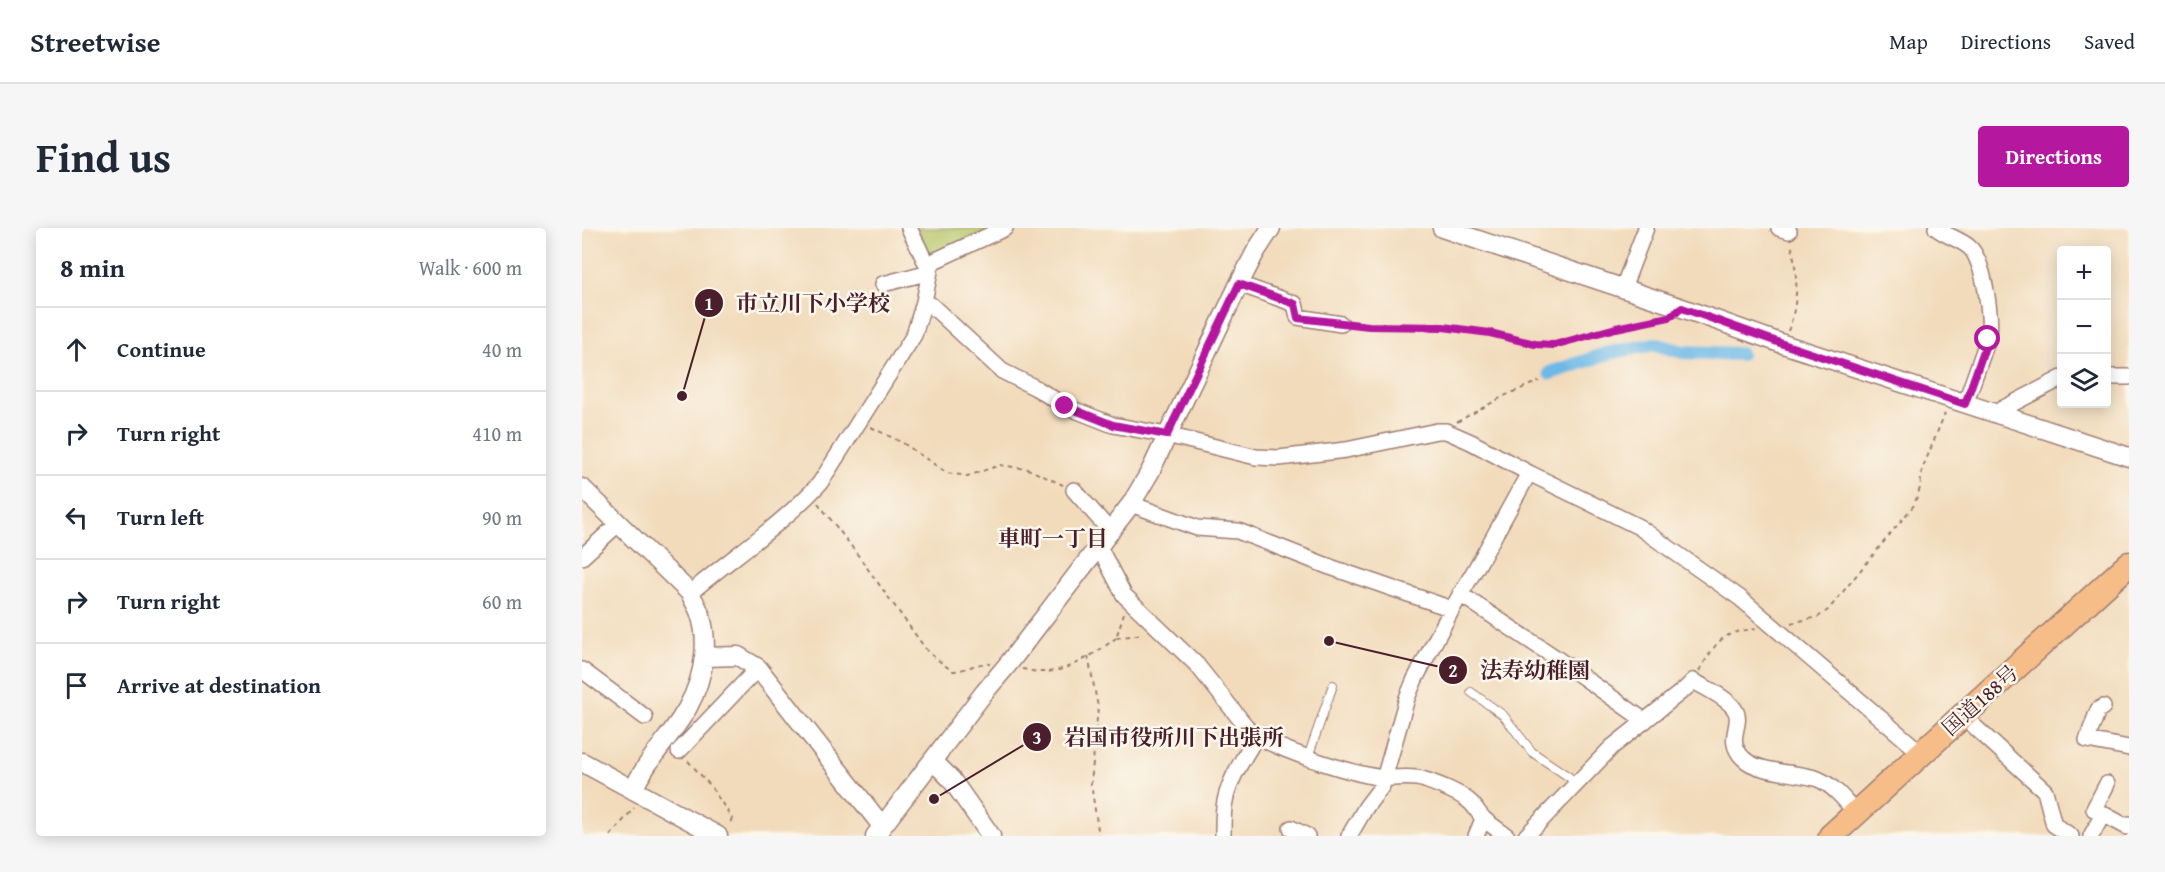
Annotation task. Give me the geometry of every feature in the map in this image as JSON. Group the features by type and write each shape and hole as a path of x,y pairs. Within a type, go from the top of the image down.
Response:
{"highway":[{"name":"国道188号","path":"1831,836 1920,752 1963,716 2129,564"}],"street":[{"path":"909,228 930,271"},
{"path":"690,593 810,494 820,483 914,335 934,261 1005,228"},
{"path":"704,657 738,656 759,668 882,833 933,761 1131,504 1150,472 1256,250 1271,228"},
{"path":"1442,228 1783,344 2129,457"},
{"path":"1623,288 1646,228"},
{"path":"1936,228 1968,246 1975,253 1990,319 1988,339 1958,402"},
{"path":"883,284 930,271"},
{"path":"1239,284 1295,304 1298,318 1341,324"},
{"path":"924,302 931,305 1002,371 1065,406 1113,425 1167,435 1256,457 1279,458 1346,450 1437,431 1446,431 1471,442 1528,473 1640,527 1740,598 1920,752"},
{"path":"2111,377 2129,377"},
{"path":"1999,416 2002,409 2057,380"},
{"path":"1349,836 1382,786 1407,698 1460,594 1528,473"},
{"path":"582,488 690,593 700,614 704,636 704,657 696,691 689,706 644,768 633,790"},
{"path":"1074,490 1110,531"},
{"path":"1131,504 1197,528 1238,531 1330,567 1452,609"},
{"path":"582,556 618,523"},
{"path":"1098,546 1119,588 1131,603 1197,665 1256,737 1308,757 1385,778 1413,777 1425,780 1472,803 1483,819 1507,836"},
{"path":"1460,594 1645,721"},
{"path":"679,751 759,668"},
{"path":"582,670 645,717"},
{"path":"1526,836 1612,747 1693,681 1719,696 1735,710 1737,719 1733,742 1743,759 1756,766 1819,780 1836,790 1856,813"},
{"path":"2103,707 2098,710 2087,740 2129,748"},
{"path":"1963,716 2045,791 2054,825 2072,836"},
{"path":"1223,836 1226,796 1237,770 1256,737"},
{"path":"933,761 951,779 991,836"},
{"path":"582,762 633,790 723,832"},
{"path":"2108,784 2094,809 2127,827 2129,824"},
{"path":"2091,836 2103,814"},
{"path":"1476,836 1483,819"},
{"path":"1291,828 1307,836"}],"lane":[{"path":"1308,757 1333,685"},
{"path":"1472,692 1503,715 1532,752 1576,784"}],"path":[{"path":"1783,344 1793,317 1797,289 1796,266 1784,229"},
{"path":"1341,324 1443,327 1490,333 1535,344 1554,345 1616,328 1669,317 1682,308"},
{"path":"1446,431 1452,425 1504,396 1539,381"},
{"path":"1693,681 1712,650 1724,636 1738,631 1774,627 1818,616 1828,610 1914,505 1920,488 1922,470 1958,402"},
{"path":"860,422 903,443 947,473 968,476 1000,465 1028,469 1074,490"},
{"path":"810,494 852,546 928,652 952,671 980,663 1042,672 1054,671 1088,656 1116,638 1151,633 1157,628"},
{"path":"1116,638 1123,616 1131,603"},
{"path":"1088,656 1098,707 1091,784 1099,836"},
{"path":"679,751 727,808 732,819 723,832"}],"green space":[{"path":"917,228 994,228 930,256"}],"waterway":[{"path":"1550,373 1609,353 1655,344 1683,352 1740,354"}],"place":[{"name":"市立川下小学校","path":"682,396"},
{"name":"法寿幼稚園","path":"1329,641"},
{"name":"岩国市役所川下出張所","path":"934,799"}],"district":[{"name":"車町一丁目","path":"1053,538"}],"route":[{"path":"1065,406 1113,425 1167,435 1239,284 1295,304 1298,318 1369,326 1443,327 1490,333 1535,344 1554,345 1568,342 1616,328 1669,317 1682,308 1965,404 1988,339"}]}
